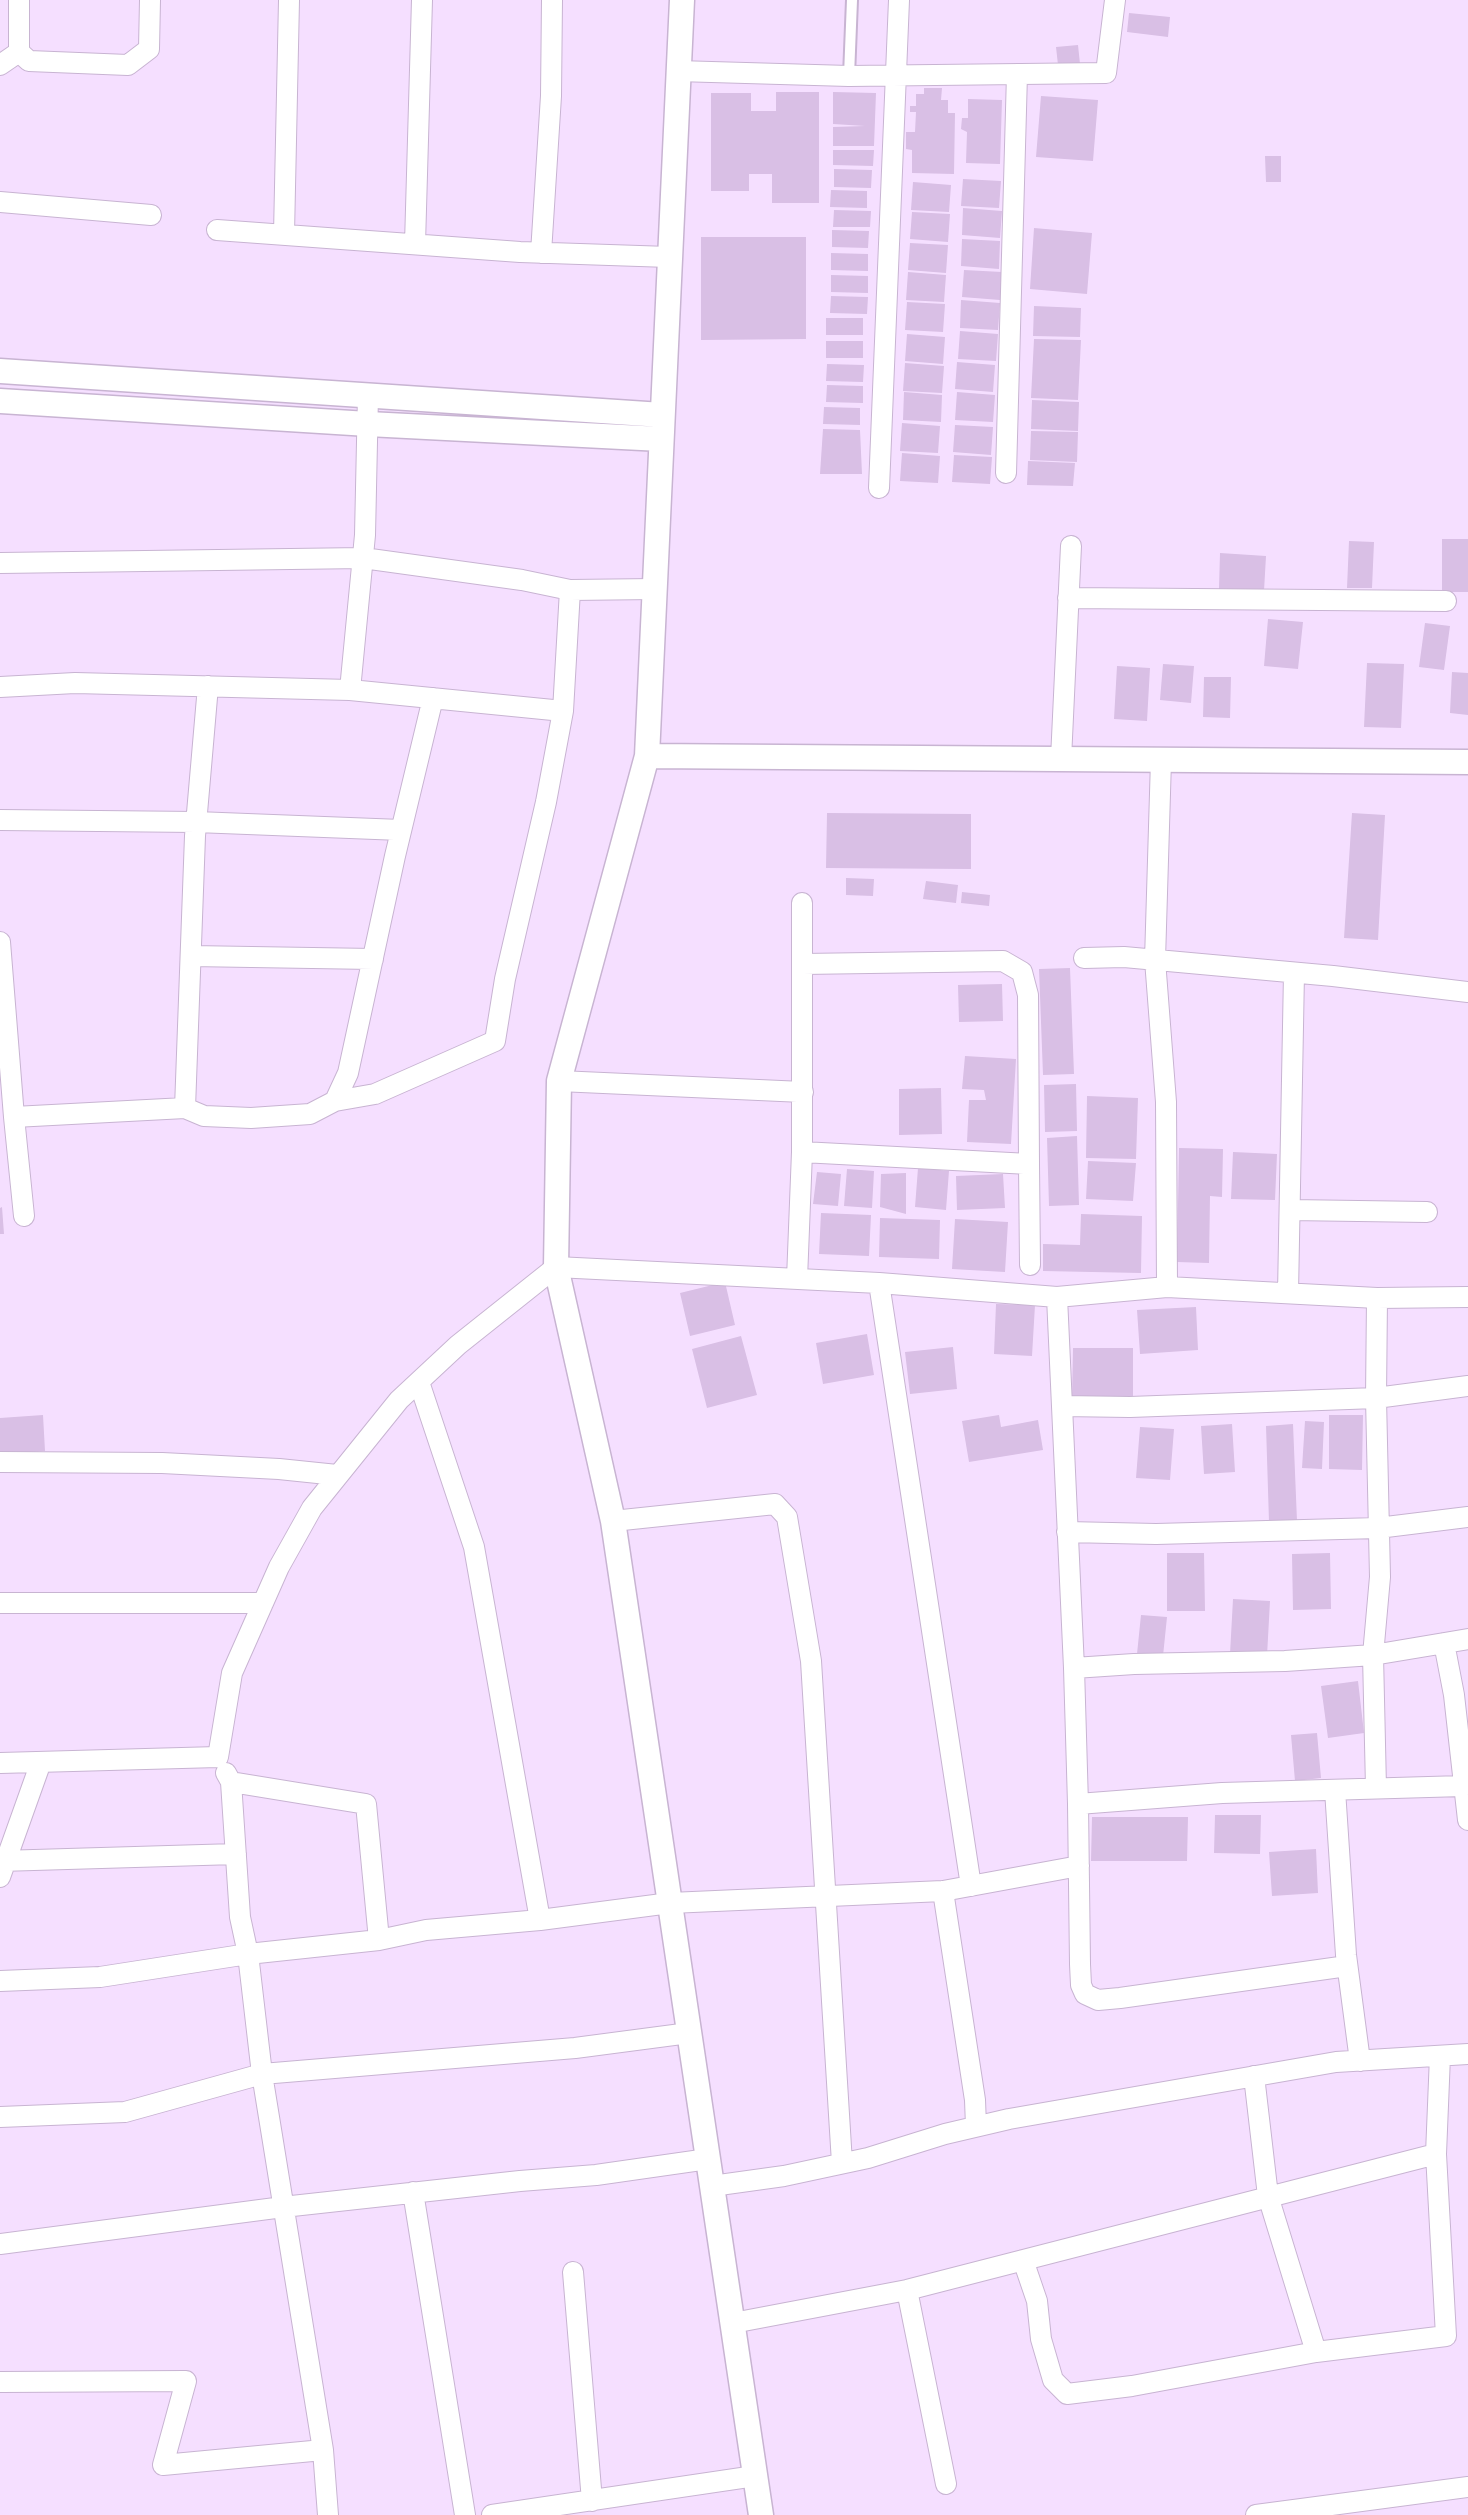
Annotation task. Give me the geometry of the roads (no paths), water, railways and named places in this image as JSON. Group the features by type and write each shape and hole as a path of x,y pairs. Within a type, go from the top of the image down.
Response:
{"street":[{"path":"19,0 19,52 29,61 128,65 150,49 150,0"},
{"path":"284,234 289,0"},
{"path":"416,244 422,0"},
{"path":"541,253 550,96 552,0"},
{"path":"682,0 647,756 559,1081 556,1267 613,1521 761,2515"},
{"path":"879,488 899,0"},
{"path":"677,71 849,76 1106,73 1115,0"},
{"path":"0,65 19,52"},
{"path":"1006,473 1017,74"},
{"path":"0,202 151,215"},
{"path":"217,230 541,253 669,257"},
{"path":"0,371 662,415"},
{"path":"350,690 363,558 368,395"},
{"path":"0,401 368,424 661,439"},
{"path":"1060,759 1071,546"},
{"path":"0,563 363,558 522,580 570,590 655,589"},
{"path":"10,1130 185,1108 204,1116 251,1118 310,1113 335,1101 375,1095 495,1041 505,979 546,802 563,711 570,590"},
{"path":"1068,598 1446,602"},
{"path":"0,687 75,683 350,690 563,711"},
{"path":"185,1108 196,822 208,686"},
{"path":"335,1101 348,1073 401,830 433,698"},
{"path":"647,756 1468,762"},
{"path":"1161,760 1155,960 1166,1102 1167,1287"},
{"path":"0,820 196,822 401,830"},
{"path":"797,1279 803,1092 802,903"},
{"path":"0,942 10,1130 24,1216"},
{"path":"191,956 373,959"},
{"path":"1084,958 1155,960 1468,992"},
{"path":"803,964 1003,961 1022,972 1028,995 1030,1265"},
{"path":"1288,1293 1294,973"},
{"path":"559,1081 803,1092"},
{"path":"801,1152 1029,1164"},
{"path":"1290,1210 1427,1212"},
{"path":"328,2515 323,2450 262,2074 248,1954 240,1917 231,1782 218,1757 232,1673 263,1603 312,1508 399,1400 458,1345 556,1267 879,1283 1057,1297 1167,1287 1377,1298 1468,1297"},
{"path":"879,1283 971,1886"},
{"path":"1057,1297 1074,1668 1081,1985 1085,1994 1098,2000 1347,1966"},
{"path":"1376,1788 1373,1655 1380,1577 1376,1398 1377,1298"},
{"path":"419,1382 474,1547 540,1920"},
{"path":"1062,1406 1152,1407 1376,1398 1468,1386"},
{"path":"0,1462 162,1463 279,1469 337,1475"},
{"path":"613,1521 775,1504 787,1517 811,1661 842,2163"},
{"path":"1067,1532 1156,1534 1378,1528 1468,1517"},
{"path":"0,1603 263,1603"},
{"path":"1074,1668 1134,1664 1285,1661 1373,1655 1468,1639"},
{"path":"1444,1643 1454,1695 1468,1820"},
{"path":"0,1763 218,1757"},
{"path":"41,1762 2,1867 236,1854"},
{"path":"231,1782 366,1804 379,1940"},
{"path":"1078,1803 1222,1792 1463,1786"},
{"path":"1335,1790 1347,1966 1360,2061"},
{"path":"0,1981 100,1977 248,1954 379,1940 426,1930 540,1920 670,1903 944,1891 1079,1866"},
{"path":"944,1891 975,2100 976,2126"},
{"path":"0,2117 125,2112 262,2074 575,2048 689,2032"},
{"path":"712,2186 784,2176 842,2163 976,2126 1254,2076 1360,2061 1468,2054"},
{"path":"1023,2260 1037,2301 1041,2339 1053,2380 1068,2394 1132,2386 1316,2352 1446,2336 1436,2154 1440,2056"},
{"path":"1254,2076 1268,2196 1316,2352"},
{"path":"733,2323 907,2290 1436,2154"},
{"path":"0,2244 283,2207 596,2175 708,2159"},
{"path":"413,2192 465,2515"},
{"path":"573,2272 592,2501"},
{"path":"907,2290 946,2484"},
{"path":"0,2382 186,2381 163,2465 323,2450"},
{"path":"492,2515 755,2476"},
{"path":"1257,2515 1371,2507 1468,2487"}],"lane":[{"path":"849,76 852,0"}]}
